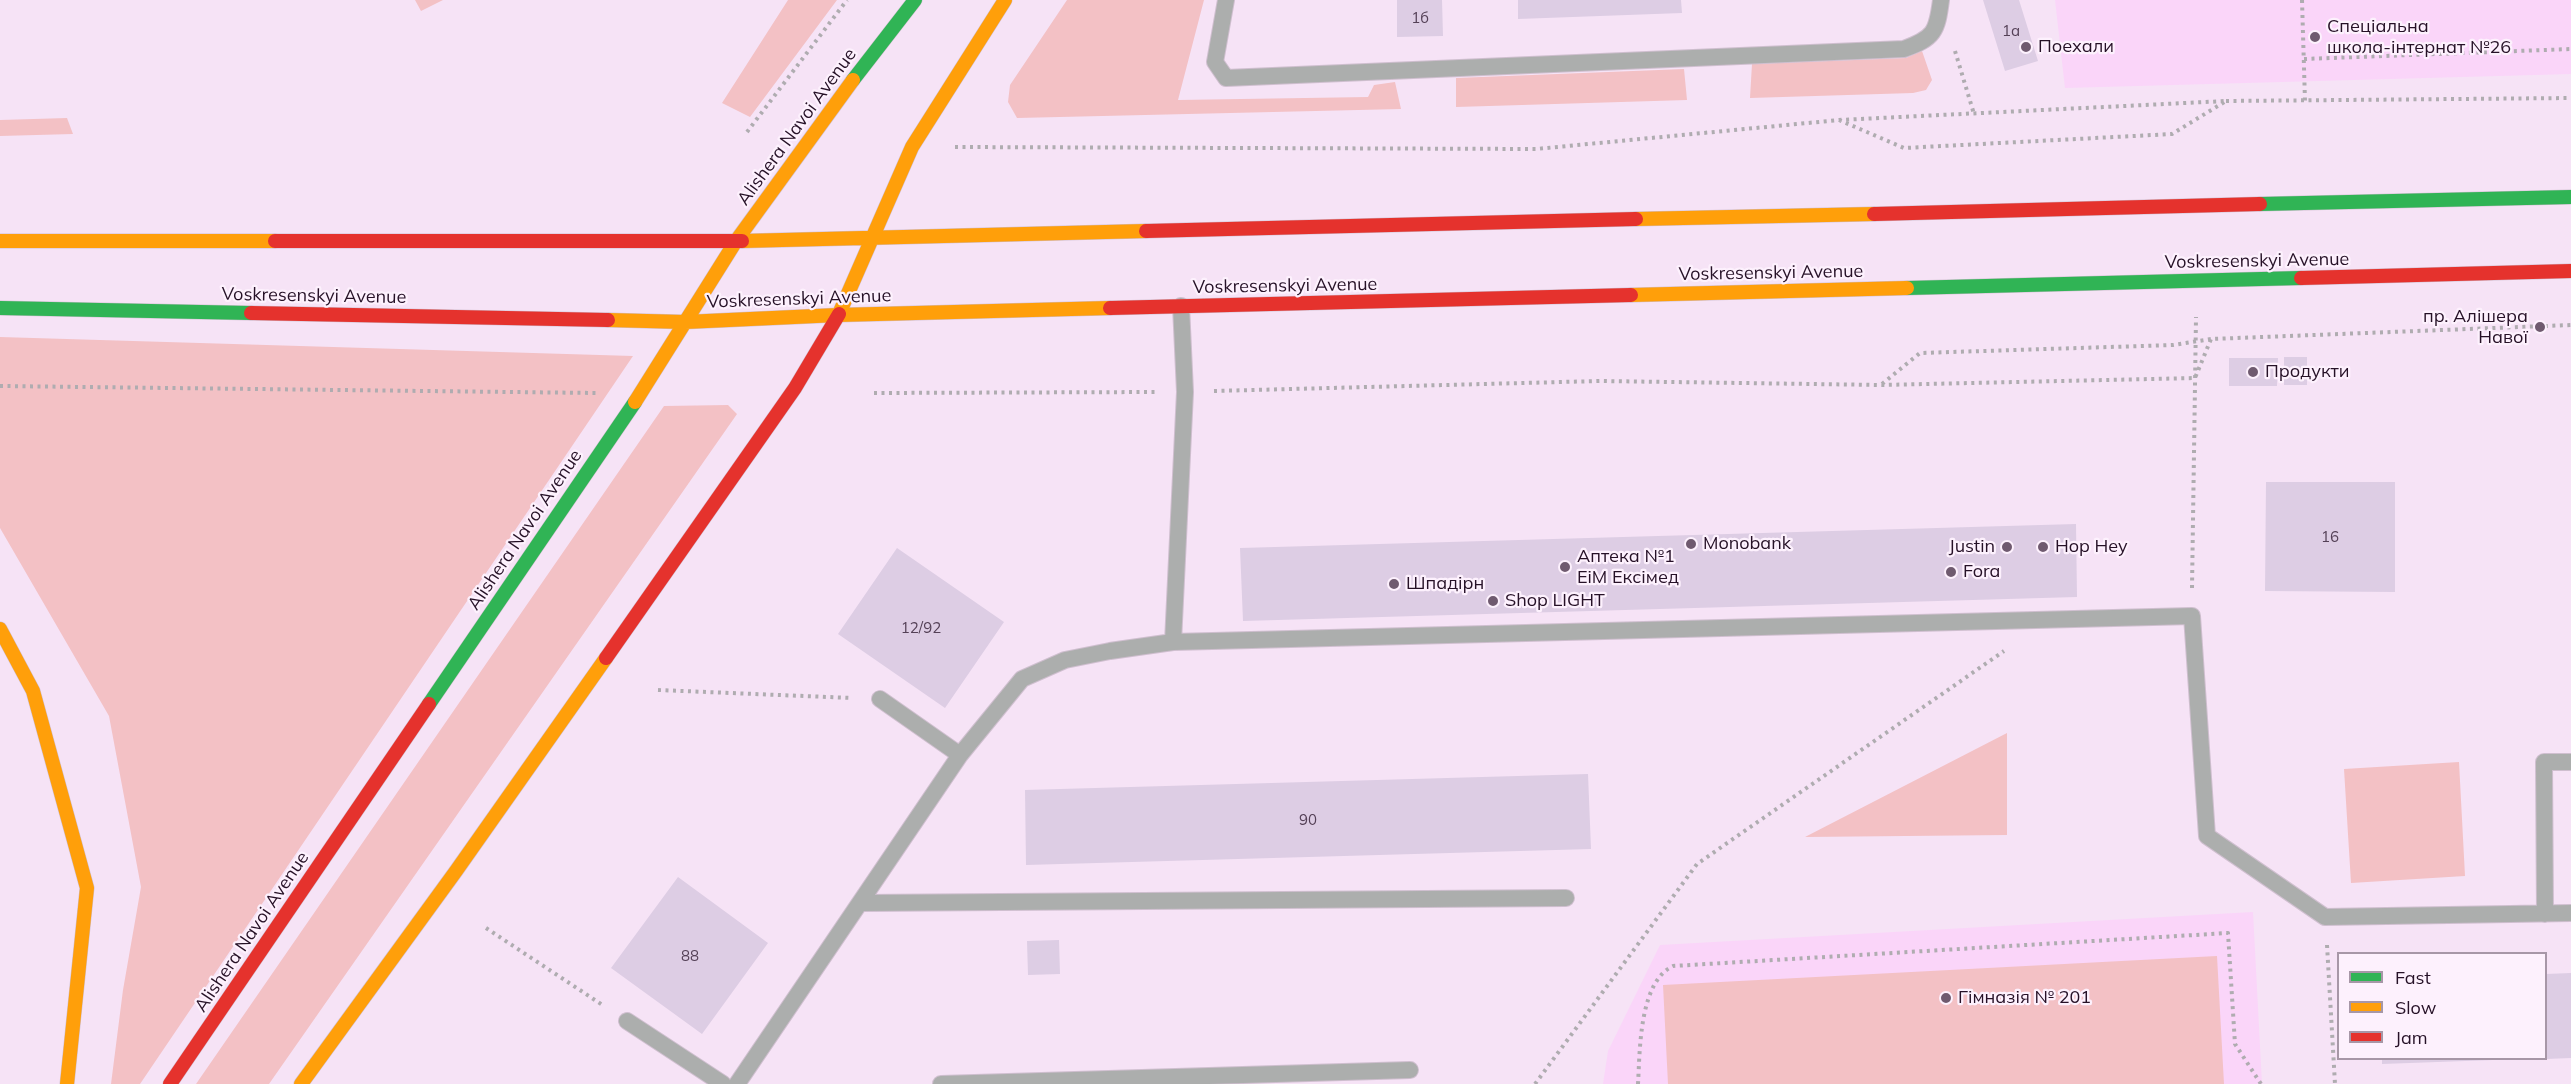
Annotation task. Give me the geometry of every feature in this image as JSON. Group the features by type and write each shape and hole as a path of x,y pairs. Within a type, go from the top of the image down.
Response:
{"main road":[{"name":"Alishera Navoi Avenue","path":"170,1084 640,394 736,241 815,130 915,0"},
{"path":"301,1084 456,871 789,398 838,315 912,147 1005,0"},
{"path":"0,241 736,241 2571,197"},
{"name":"Voskresenskyi Avenue","path":"0,308 685,322 838,315 2571,271"},
{"path":"0,629 33,691 87,888 67,1084"}],"lane":[{"path":"1226,0 1215,62 1226,78 1904,49 1926,40 1936,28 1941,0"},
{"path":"1173,642 1185,392 1181,306"},
{"path":"737,1084 960,755 1022,679 1065,660 1173,642 2192,616 2207,836 2325,918 2571,914"},
{"path":"880,699 960,755"},
{"path":"2545,914 2544,762 2571,762"},
{"path":"861,903 1566,898"},
{"path":"627,1021 723,1084"},
{"path":"941,1084 1410,1070"}],"path":[{"path":"747,132 847,0"},
{"path":"2302,0 2305,101"},
{"path":"1954,46 1974,114"},
{"path":"2304,59 2571,49"},
{"path":"912,147 1536,149 1839,120 2226,101 2571,98"},
{"path":"1839,120 1904,148 2172,134 2226,101"},
{"path":"2192,616 2194,378 2198,281"},
{"path":"1882,385 1920,353 2173,345 2211,339 2571,326"},
{"path":"2194,378 2211,339"},
{"path":"874,393 1185,392 1600,381 1882,385 2194,378"},
{"path":"0,386 640,394"},
{"path":"1535,1084 1697,864 2009,647"},
{"path":"658,690 880,699"},
{"path":"2325,918 2335,1084"},
{"path":"486,928 627,1021"},
{"path":"1638,1084 1644,1016 1654,982 1663,970 1673,966 2228,933 2235,1044 2261,1084"}],"shaded area":[{"path":"415,0 443,0 421,11"},
{"path":"788,0 837,0 750,117 722,103"},
{"path":"1067,0 1204,0 1178,100 1368,97 1374,85 1395,82 1401,109 1017,118 1008,102 1010,85"},
{"name":"Спеціальна школа-інтернат №26","path":"2055,0 2571,0 2571,74 2065,88"},
{"path":"1922,51 1932,80 1926,90 1913,93 1750,98 1752,64 1906,58"},
{"path":"1684,69 1687,100 1456,107 1456,78"},
{"path":"67,118 73,134 0,136 0,120"},
{"path":"0,337 633,356 140,1084 111,1084 123,990 141,887 109,716 0,528"},
{"path":"728,405 737,414 269,1084 196,1084 664,406"},
{"path":"2007,733 2007,835 1805,837"},
{"path":"2459,762 2465,876 2351,883 2344,769"},
{"name":"Гімназія № 201","path":"2253,912 2262,1084 1603,1084 1608,1051 1660,945"},
{"name":"Гімназія № 201","path":"2217,956 2224,1084 1668,1084 1663,985"}],"building":[{"path":"1397,0 1442,0 1443,36 1397,37"},
{"path":"1518,0 1681,0 1682,13 1518,19"},
{"path":"1983,0 2019,0 2038,61 2005,71"},
{"path":"2284,357 2307,357 2307,385 2284,385"},
{"name":"Продукти","path":"2229,358 2278,358 2277,386 2229,386"},
{"path":"2266,482 2395,482 2395,592 2265,591"},
{"path":"2076,524 2077,597 1243,621 1240,548"},
{"path":"897,548 1004,622 945,708 838,634"},
{"path":"1588,774 1591,849 1026,865 1025,790"},
{"path":"678,877 768,943 702,1034 611,968"},
{"path":"1059,940 1060,974 1028,975 1027,941"},
{"path":"2571,973 2571,1058 2547,1059 2547,974"},
{"path":"2382,1060 2493,1060 2382,1064"}],"traffic: fast":[{"path":"853,80 915,0"},
{"path":"2260,204 2571,197"},
{"path":"1907,288 2301,278"},
{"path":"0,308 251,313"},
{"path":"429,704 635,402"}],"traffic: slow":[{"path":"839,314 912,147 1005,0"},
{"path":"635,402 736,241 853,80"},
{"path":"1636,219 1874,214"},
{"path":"742,241 1146,231"},
{"path":"0,241 275,241"},
{"path":"1631,295 1907,288"},
{"path":"608,320 685,322 838,315 1110,308"},
{"path":"0,629 33,691 87,888 67,1084"},
{"path":"301,1084 456,871 606,658"}],"traffic: jam":[{"path":"1874,214 2260,204"},
{"path":"1146,231 1636,219"},
{"path":"275,241 742,241"},
{"path":"2301,278 2571,271"},
{"path":"1110,308 1631,295"},
{"path":"251,313 608,320"},
{"path":"606,658 795,388 839,314"},
{"path":"170,1084 429,704"}],"place":[{"name":"Спеціальна школа-інтернат №26","path":"2315,37"},
{"name":"Поехали","path":"2026,47"},
{"name":"пр. Алішера Навої","path":"2540,327"},
{"name":"Продукти","path":"2253,372"},
{"name":"Monobank","path":"1691,544"},
{"name":"Justin","path":"2007,547"},
{"name":"Hop Hey","path":"2043,547"},
{"name":"Аптека №1 EiM Ексімед","path":"1565,567"},
{"name":"Fora","path":"1951,572"},
{"name":"Шпадірн","path":"1394,584"},
{"name":"Shop LIGHT","path":"1493,601"},
{"name":"Гімназія № 201","path":"1946,998"}]}
